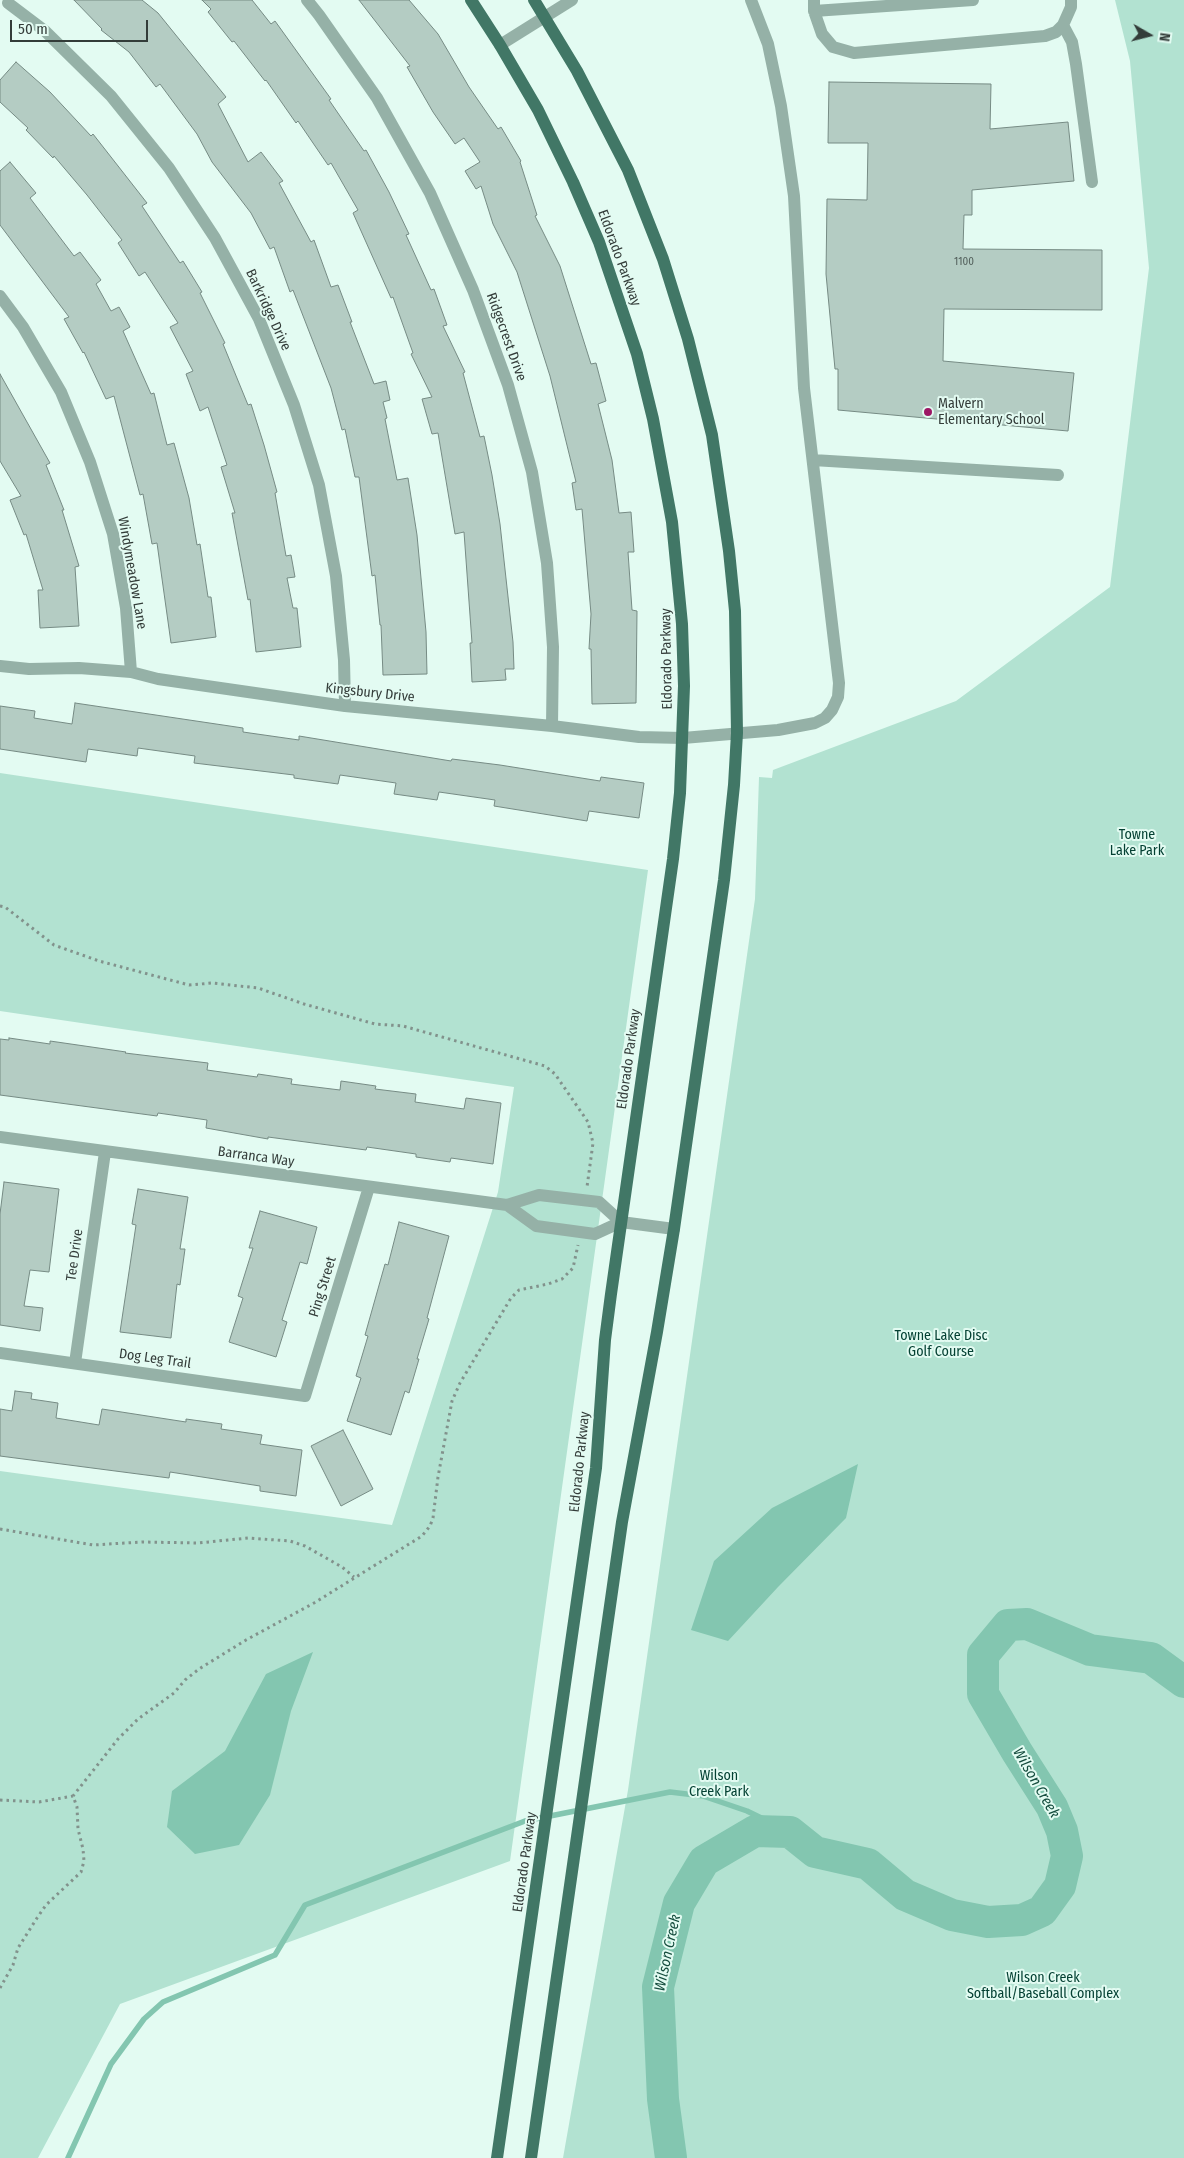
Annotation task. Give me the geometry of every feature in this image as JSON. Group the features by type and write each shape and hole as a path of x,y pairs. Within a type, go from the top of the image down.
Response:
{"main road":[{"name":"Eldorado Parkway","path":"471,0 538,110 573,182 602,251 637,354 653,419 672,522 682,624 683,738 680,793 673,859 605,1340 600,1430 588,1535 497,2158"},
{"path":"531,2158 622,1522 674,1229 724,880 734,785 737,733 736,650 729,551 712,435 700,382 668,275 628,170 604,120 546,17 534,0"}],"street":[{"name":"Ridgecrest Drive","path":"306,0 319,15 376,98 430,193 473,290 508,385 532,472 547,563 553,647 552,726"},
{"path":"500,45 572,0"},
{"name":"Kingsbury Drive","path":"0,666 29,669 79,668 131,672 158,679 345,706 552,726 639,737 683,738 778,730 815,723 825,718 832,710 838,697 839,683 804,388 794,196 781,106 768,44 751,0"},
{"path":"973,0 814,6 822,34 833,47 854,53 1045,36 1056,32 1064,25 1071,7 1071,0"},
{"path":"0,14 9,2"},
{"name":"Barkridge Drive","path":"9,2 45,31 111,96 164,160 215,238 259,319 294,405 319,485 336,576 344,660 345,706"},
{"path":"1064,25 1072,42 1076,64 1092,182"},
{"name":"Windymeadow Lane","path":"0,296 23,327 60,392 90,462 113,534 126,608 131,672"},
{"path":"813,460 1058,474"},
{"name":"Barranca Way","path":"0,1137 507,1205 539,1195 599,1202 621,1222 594,1234 536,1226 507,1205"},
{"name":"Tee Drive","path":"75,1363 106,1152"},
{"name":"Ping Street","path":"305,1396 369,1188"},
{"path":"621,1222 674,1229"},
{"name":"Dog Leg Trail","path":"0,1353 305,1396"}],"path":[{"path":"0,906 5,907 54,945 99,961 189,985 212,983 258,988 304,1004 375,1024 403,1026 545,1066 555,1074 588,1122 592,1143 586,1189"},
{"path":"0,1800 39,1802 73,1796 118,1739 138,1719 174,1693 185,1680 199,1669 422,1536 430,1526 433,1518 438,1476 452,1401 460,1383 511,1298 519,1290 562,1279 572,1268 577,1252"},
{"path":"0,1529 93,1545 142,1542 190,1543 248,1538 290,1541 306,1546 342,1566 354,1578"},
{"path":"0,1988 13,1965 18,1948 46,1905 81,1872 84,1861 83,1848 78,1830 77,1807 73,1796"}],"green space":[{"path":"1115,0 1184,0 1184,2158 563,2158 628,1790 755,899 759,777 772,778 773,770 956,701 1110,587 1149,268 1130,61"},
{"path":"0,773 648,870 510,1861 120,2004 38,2158 0,2158 0,1471 392,1525 498,1192 514,1087 0,1011"}],"shaded area":[{"path":"858,1464 846,1518 728,1641 691,1630 714,1561 772,1508"},
{"path":"313,1652 291,1711 270,1795 239,1845 195,1854 167,1827 172,1791 225,1751 266,1674"}],"building":[{"path":"74,0 142,0 158,13 226,97 218,104 248,162 261,152 283,181 279,183 311,242 314,240 331,287 338,285 374,384 386,381 390,400 383,402 397,480 408,478 417,535 426,632 427,674 383,675 381,625 375,575 372,576 359,477 355,477 345,429 342,430 331,388 293,290 290,292 274,247 270,249 251,213 212,162 197,134 160,84 156,87 129,52 101,30"},
{"path":"202,0 252,0 271,24 275,21 331,99 329,100 364,151 366,150 409,234 406,235 431,290 434,289 447,325 443,326 465,372 463,373 480,437 484,436 492,475 500,524 513,642 514,669 505,669 506,680 472,682 470,643 472,643 464,532 455,534 438,433 432,434 422,399 432,397 411,354 413,353 393,297 391,298 353,213 358,210 331,163 328,165 298,121 296,123 266,80 208,12 211,9"},
{"path":"359,0 409,0 438,34 469,87 498,129 501,127 521,161 537,215 535,216 560,266 591,364 596,363 606,401 598,404 612,460 619,513 631,512 634,552 628,552 632,610 637,611 636,703 592,704 591,649 589,649 591,614 582,509 576,510 572,483 576,482 550,376 517,272 493,224 481,186 476,189 465,171 480,162 464,138 455,144 433,112 407,67 410,66"},
{"path":"16,62 50,92 91,136 93,134 147,203 142,206 180,263 183,261 202,292 200,293 225,343 223,344 248,405 251,404 264,445 277,492 275,493 286,556 291,555 295,577 287,578 293,608 297,608 301,647 256,652 250,599 248,600 232,513 235,513 221,467 227,465 208,407 200,411 186,374 193,371 170,327 178,323 145,272 139,276 118,243 122,240 87,195 54,156 53,158 26,130 28,128 0,102 0,80"},
{"path":"829,82 991,84 990,129 1068,122 1074,181 972,190 972,215 964,215 963,249 1102,250 1102,310 944,309 943,361 1074,373 1068,431 838,410 838,369 835,369 826,274 827,199 867,200 868,143 828,143"},
{"path":"10,162 36,193 30,198 74,256 80,252 101,280 96,284 111,311 119,307 130,327 123,331 151,394 154,393 167,445 174,443 189,498 197,545 200,544 208,597 211,597 216,637 171,643 157,543 152,544 143,494 140,495 114,396 106,399 84,352 64,319 69,317 0,225 0,171"},
{"path":"0,374 50,463 46,465 64,510 62,510 79,566 75,567 79,626 40,628 38,590 43,590 26,534 24,535 10,500 21,496 0,461"},
{"path":"75,703 243,728 243,732 299,740 299,736 451,761 452,759 500,765 600,781 601,777 644,783 639,818 589,811 587,821 494,806 495,800 439,792 437,800 394,794 396,783 340,775 338,784 294,778 294,775 194,763 195,756 138,748 137,756 88,749 86,762 0,749 0,706 35,711 34,718 72,724"},
{"path":"9,1038 50,1044 50,1041 125,1053 208,1063 207,1070 257,1077 258,1074 292,1079 291,1084 340,1090 341,1081 376,1086 375,1089 416,1094 415,1102 464,1109 466,1098 501,1103 493,1164 451,1158 450,1162 416,1157 416,1154 367,1147 366,1150 268,1137 268,1139 206,1128 207,1120 158,1113 157,1116 0,1095 0,1039 9,1040"},
{"path":"4,1182 59,1189 49,1272 30,1270 24,1306 43,1308 40,1331 0,1325 0,1214"},
{"path":"138,1189 188,1197 180,1249 185,1249 180,1285 177,1284 171,1338 120,1332 136,1225 132,1224"},
{"path":"260,1211 317,1227 307,1264 300,1262 282,1320 287,1322 276,1357 229,1342 243,1298 238,1296 253,1248 249,1248"},
{"path":"399,1222 449,1236 427,1318 429,1319 417,1359 419,1359 409,1393 405,1391 391,1435 347,1421 361,1378 356,1376 368,1336 365,1335 385,1264 388,1265"},
{"path":"15,1391 32,1393 31,1399 58,1403 56,1418 99,1425 102,1409 186,1422 186,1419 222,1424 221,1429 262,1435 260,1444 302,1450 296,1496 260,1491 260,1486 170,1472 169,1478 0,1456 0,1409 12,1411"},
{"path":"343,1430 373,1489 341,1506 311,1446"}],"waterway":[{"name":"Wilson Creek","path":"671,2158 663,2099 658,1987 679,1903 704,1861 755,1831 790,1832 815,1852 868,1864 905,1895 952,1915 988,1922 1022,1920 1042,1911 1060,1886 1067,1856 1062,1831 1052,1807 983,1694 983,1655 1008,1625 1027,1624 1090,1650 1151,1658 1184,1682"},
{"path":"68,2158 111,2064 144,2019 163,2002 275,1955 305,1905 525,1821 670,1792 703,1796 747,1811 790,1832"}],"place":[{"name":"Malvern Elementary School","path":"928,412"}],"park label":[{"name":"Towne Lake Park","path":"1137,844"},
{"name":"Towne Lake Disc Golf Course","path":"941,1344"},
{"name":"Wilson Creek Park","path":"719,1784"},
{"name":"Wilson Creek Softball/Baseball Complex","path":"1043,1986"}]}
